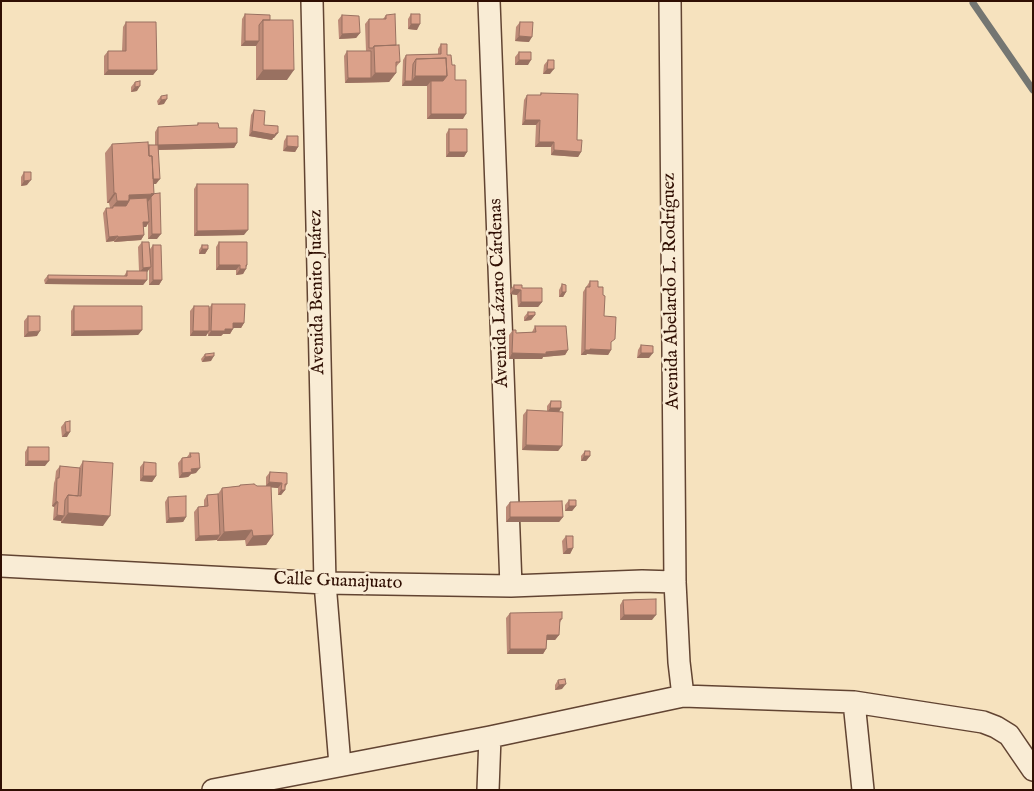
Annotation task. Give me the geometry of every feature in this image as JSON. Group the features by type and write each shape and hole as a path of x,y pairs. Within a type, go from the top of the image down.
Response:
{"street":[{"name":"Avenida Benito Juárez","path":"312,1 325,583 340,765"},
{"name":"Avenida Lázaro Cárdenas","path":"489,1 511,586"},
{"name":"Avenida Abelardo L. Rodríguez","path":"670,1 675,582 679,662 683,696"},
{"name":"Calle Guanajuato","path":"1,566 325,583 511,586 642,581 675,582"},
{"path":"213,790 490,737 683,696 854,702 983,722 1009,735 1033,770"},
{"path":"854,702 863,790"},
{"path":"488,790 490,737"}],"building":[{"path":"245,14 270,15 270,20 263,20 259,25 259,41 245,41"},
{"path":"395,14 396,45 369,48 369,19 386,19 386,15"},
{"path":"411,14 420,14 420,24 411,24"},
{"path":"342,15 359,16 360,33 342,34"},
{"path":"263,20 293,20 294,70 263,70"},
{"path":"126,22 156,22 157,70 108,70 108,51 126,51"},
{"path":"520,22 533,22 532,37 519,36"},
{"path":"441,44 447,44 447,55 451,55 452,65 455,65 455,80 466,80 466,114 431,114 431,81 443,81 447,76 446,58 416,59 413,64 412,81 405,81 406,55 441,54"},
{"path":"399,45 400,62 396,62 396,73 375,73 374,46"},
{"path":"347,51 371,51 371,78 348,78"},
{"path":"519,52 531,52 531,60 519,60"},
{"path":"446,58 447,76 415,76 416,59"},
{"path":"548,60 554,60 554,69 547,69"},
{"path":"140,81 140,86 135,87 135,82"},
{"path":"541,93 578,94 577,140 582,140 581,152 554,150 554,142 539,142 540,120 525,120 527,95 541,95"},
{"path":"167,95 167,99 161,100 161,96"},
{"path":"254,110 265,111 264,125 278,126 278,133 275,135 252,131"},
{"path":"198,123 218,123 219,128 237,128 237,143 158,145 158,127 198,125"},
{"path":"449,129 467,129 467,152 449,152"},
{"path":"287,136 298,136 298,147 287,146"},
{"path":"148,142 149,156 152,156 154,194 129,195 129,201 117,201 116,193 114,193 112,144"},
{"path":"149,145 158,145 160,179 153,179 152,156 149,156"},
{"path":"24,172 31,172 31,180 24,181"},
{"path":"197,184 248,184 248,230 197,231"},
{"path":"160,193 161,234 152,234 151,197 154,194 151,194"},
{"path":"147,198 149,222 143,222 144,235 109,237 106,208 126,206 129,199"},
{"path":"142,242 149,242 151,267 143,268"},
{"path":"219,242 247,242 246,269 240,269 240,265 219,265"},
{"path":"153,245 161,245 162,280 153,280"},
{"path":"202,245 208,245 208,249 202,249"},
{"path":"127,271 147,271 147,280 48,279 48,275 127,276"},
{"path":"590,281 598,281 598,287 603,287 603,295 605,296 604,316 616,317 615,339 611,342 611,350 585,350 586,287 590,287"},
{"path":"562,284 566,285 566,292 562,292"},
{"path":"514,285 522,285 522,288 542,288 542,302 521,302 521,290 514,289"},
{"path":"212,304 245,304 244,323 233,323 233,329 225,329 225,331 211,331"},
{"path":"74,306 142,306 142,330 74,331"},
{"path":"194,306 209,306 209,331 193,331"},
{"path":"528,312 535,312 535,315 528,316"},
{"path":"28,316 40,316 40,331 28,332"},
{"path":"535,326 566,326 568,350 546,352 546,354 512,353 513,330 516,330 516,333 536,332"},
{"path":"641,345 653,346 653,353 641,353"},
{"path":"214,353 214,356 205,357 205,354"},
{"path":"551,401 561,401 561,408 550,408"},
{"path":"527,410 563,412 562,446 526,445"},
{"path":"70,421 70,432 66,432 65,422"},
{"path":"28,447 49,447 49,461 28,461"},
{"path":"585,451 590,451 590,456 584,456"},
{"path":"190,453 199,453 200,468 191,469 192,472 182,473 182,458 191,457"},
{"path":"83,461 113,463 110,516 68,513 68,495 81,496"},
{"path":"144,462 156,463 156,476 143,476"},
{"path":"60,466 80,468 78,496 68,495 65,500 64,516 57,515 57,478 59,478"},
{"path":"270,472 287,473 285,490 281,490 282,483 269,482"},
{"path":"254,484 257,486 271,486 273,535 253,536 252,530 224,532 222,488"},
{"path":"218,494 220,535 199,536 198,507 208,506 207,495"},
{"path":"186,496 186,517 169,518 168,497"},
{"path":"569,500 576,500 576,506 569,506"},
{"path":"562,501 563,517 510,517 510,502"},
{"path":"566,536 573,536 573,548 567,549"},
{"path":"656,599 656,615 624,615 623,600"},
{"path":"562,612 559,635 547,635 546,649 510,649 510,613"},
{"path":"565,679 566,684 559,685 558,680"}],"waterway":[{"path":"973,3 1033,90"}]}
